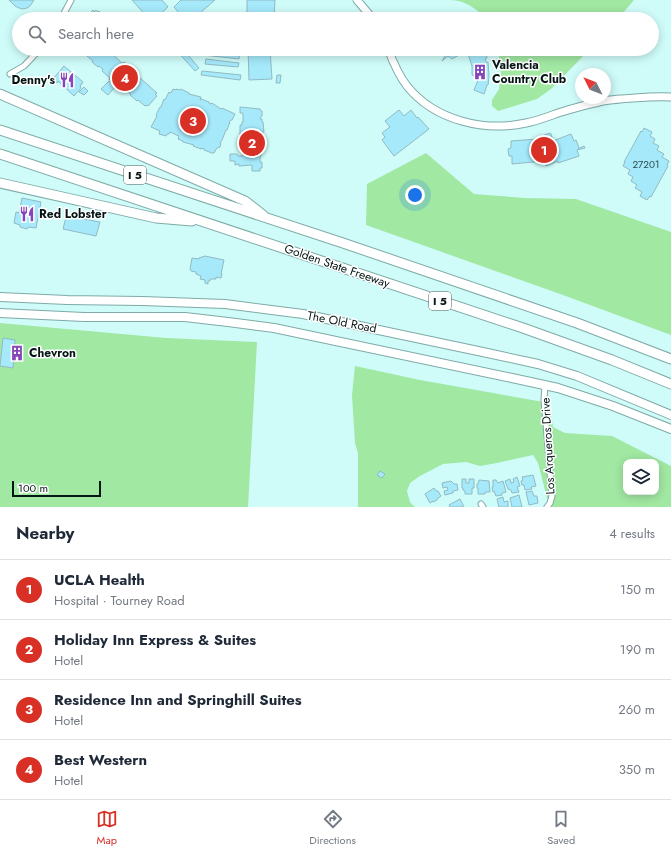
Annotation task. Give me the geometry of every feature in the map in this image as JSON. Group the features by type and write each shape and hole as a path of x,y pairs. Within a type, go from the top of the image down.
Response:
{"highway":[{"name":"I 5","path":"0,94 245,201 269,219"},
{"name":"Golden State Freeway","path":"0,130 577,323 671,359"},
{"name":"Golden State Freeway","path":"0,154 553,339 671,384"},
{"name":"I 5","path":"0,184 156,218 208,223"}],"main road":[{"name":"The Old Road","path":"0,297 225,304 303,314 478,350 538,364 577,376 671,415"},
{"name":"The Old Road","path":"0,312 84,317 186,318 252,325 313,336 545,385 613,406 671,429"}],"street":[{"path":"65,12 71,0"},
{"path":"357,0 367,12"},
{"path":"10,74 24,66 33,56"},
{"path":"391,56 407,86 423,102 434,110 446,115 461,121 476,124 490,126 525,124 580,106 601,101 647,97 671,97"},
{"name":"Los Arqueros Drive","path":"545,385 544,400 552,496 548,507"}],"green space":[{"path":"455,0 634,0 624,12 480,12 469,5"},
{"name":"Valencia Country Club","path":"499,56 583,56 551,89 537,99 498,111 492,106 492,100 499,89 501,73"},
{"path":"426,153 474,194 525,198 576,199 671,232 671,335 366,225 367,184"},
{"path":"0,323 166,338 257,342 248,507 0,507"},
{"path":"355,366 420,380 549,403 553,427 565,433 612,436 657,459 623,459 623,495 659,495 659,460 671,466 671,507 551,507 547,498 538,463 533,455 480,466 466,462 443,464 410,483 407,491 410,502 415,507 358,507 358,453 355,443 352,395"}],"building":[{"path":"9,0 34,0 30,6 23,9 15,6"},
{"path":"132,0 162,0 168,7 163,12 143,12"},
{"path":"181,0 215,0 201,12 178,12 174,7"},
{"path":"247,0 275,0 274,12 247,12"},
{"path":"87,56 114,56 122,63 124,62 133,69 132,71 157,93 155,94 157,96 148,106 145,106 119,85 117,86 115,84 115,87 108,95 101,89 109,81 111,81 109,79 110,78 102,71 103,69 92,62 93,61"},
{"path":"182,56 189,56 199,68 195,71"},
{"path":"212,56 239,56 239,59"},
{"path":"248,56 270,56 272,79 249,80"},
{"name":"Valencia Country Club","path":"448,56 457,56 452,59"},
{"name":"Valencia Country Club","path":"486,56 487,58 485,59 487,63 488,62 489,76 488,85 484,94 474,90 478,80 476,79 477,76 472,75 472,66 469,57"},
{"path":"206,59 239,63 238,67 205,64"},
{"name":"Denny's","path":"64,66 83,82 80,85 81,88 74,96 58,81 57,83 53,79"},
{"path":"202,71 241,75 240,80 201,75"},
{"path":"277,75 281,75 280,83 276,83"},
{"path":"84,87 88,91 84,95 79,92"},
{"path":"173,89 181,89 189,94 201,97 200,100 201,99 211,104 212,103 221,109 222,108 235,114 229,122 227,130 220,143 220,147 217,148 214,153 183,142 178,139 179,136 170,132 166,136 159,134 160,131 151,127 164,99 165,100 169,92 171,93"},
{"path":"240,107 260,109 262,111 262,116 260,119 262,119 263,122 264,132 262,132 261,135 260,162 262,162 262,168 260,168 260,171 252,171 252,165 239,166 239,164 235,165 235,161 230,161 230,154 243,156 243,138 242,135 240,135 240,125 242,125 243,122 243,113 240,113"},
{"path":"399,110 404,116 411,110 429,129 394,156 382,140 385,137 382,133 390,127 385,121"},
{"path":"644,128 652,132 650,136 655,139 653,143 659,146 657,150 664,154 662,157 669,161 668,166 651,197 650,196 647,200 640,196 642,192 635,188 637,185 631,181 633,177 628,174 630,170 623,166"},
{"path":"550,133 553,141 571,134 574,141 576,140 578,149 584,146 585,148 577,150 579,156 558,163 558,161 546,166 544,161 512,164 512,156 509,156 508,149 511,148 511,141 538,139 539,137"},
{"name":"Red Lobster","path":"22,198 41,202 36,228 28,227 27,229 14,223 16,212 19,213"},
{"path":"75,212 81,214 79,218 100,222 96,236 63,229 66,217 73,217"},
{"path":"205,256 224,260 221,278 216,277 216,279 210,279 208,284 205,283 205,280 200,279 201,276 190,269 192,258 199,259"},
{"path":"3,338 15,340 13,368 0,366"},
{"name":"Chevron","path":"15,345 20,345 19,361 13,360"},
{"path":"380,471 385,474 382,478 377,475"},
{"path":"533,475 536,486 531,487 532,489 525,490 521,481 523,480 522,477"},
{"path":"517,477 520,486 517,487 519,492 512,493 511,490 508,489 505,481 510,479 511,483 514,482 513,479"},
{"path":"462,479 466,479 466,483 469,483 469,479 474,479 472,494 465,494 465,491 462,488"},
{"path":"479,480 489,481 490,492 478,494 477,484"},
{"path":"493,480 496,480 498,483 503,481 506,492 502,493 502,495 496,496 492,487"},
{"path":"451,481 454,484 457,484 458,490 445,495 444,491 448,490 447,487 443,488 442,483"},
{"path":"434,488 441,496 437,500 430,503 425,494"},
{"path":"532,491 534,496 537,496 538,503 529,505 526,492"},
{"path":"519,495 522,507 512,507 510,498"},
{"path":"503,497 504,502 508,501 508,507 499,507 497,499"},
{"path":"460,499 464,507 450,507 449,505"}],"place":[{"name":"Valencia Country Club","path":"480,72"},
{"name":"Best Western","path":"125,78"},
{"name":"Denny's","path":"67,80"},
{"name":"Residence Inn and Springhill Suites","path":"193,121"},
{"name":"Holiday Inn Express & Suites","path":"252,143"},
{"name":"UCLA Health","path":"544,150"},
{"name":"Red Lobster","path":"27,214"},
{"name":"Chevron","path":"17,353"}]}
